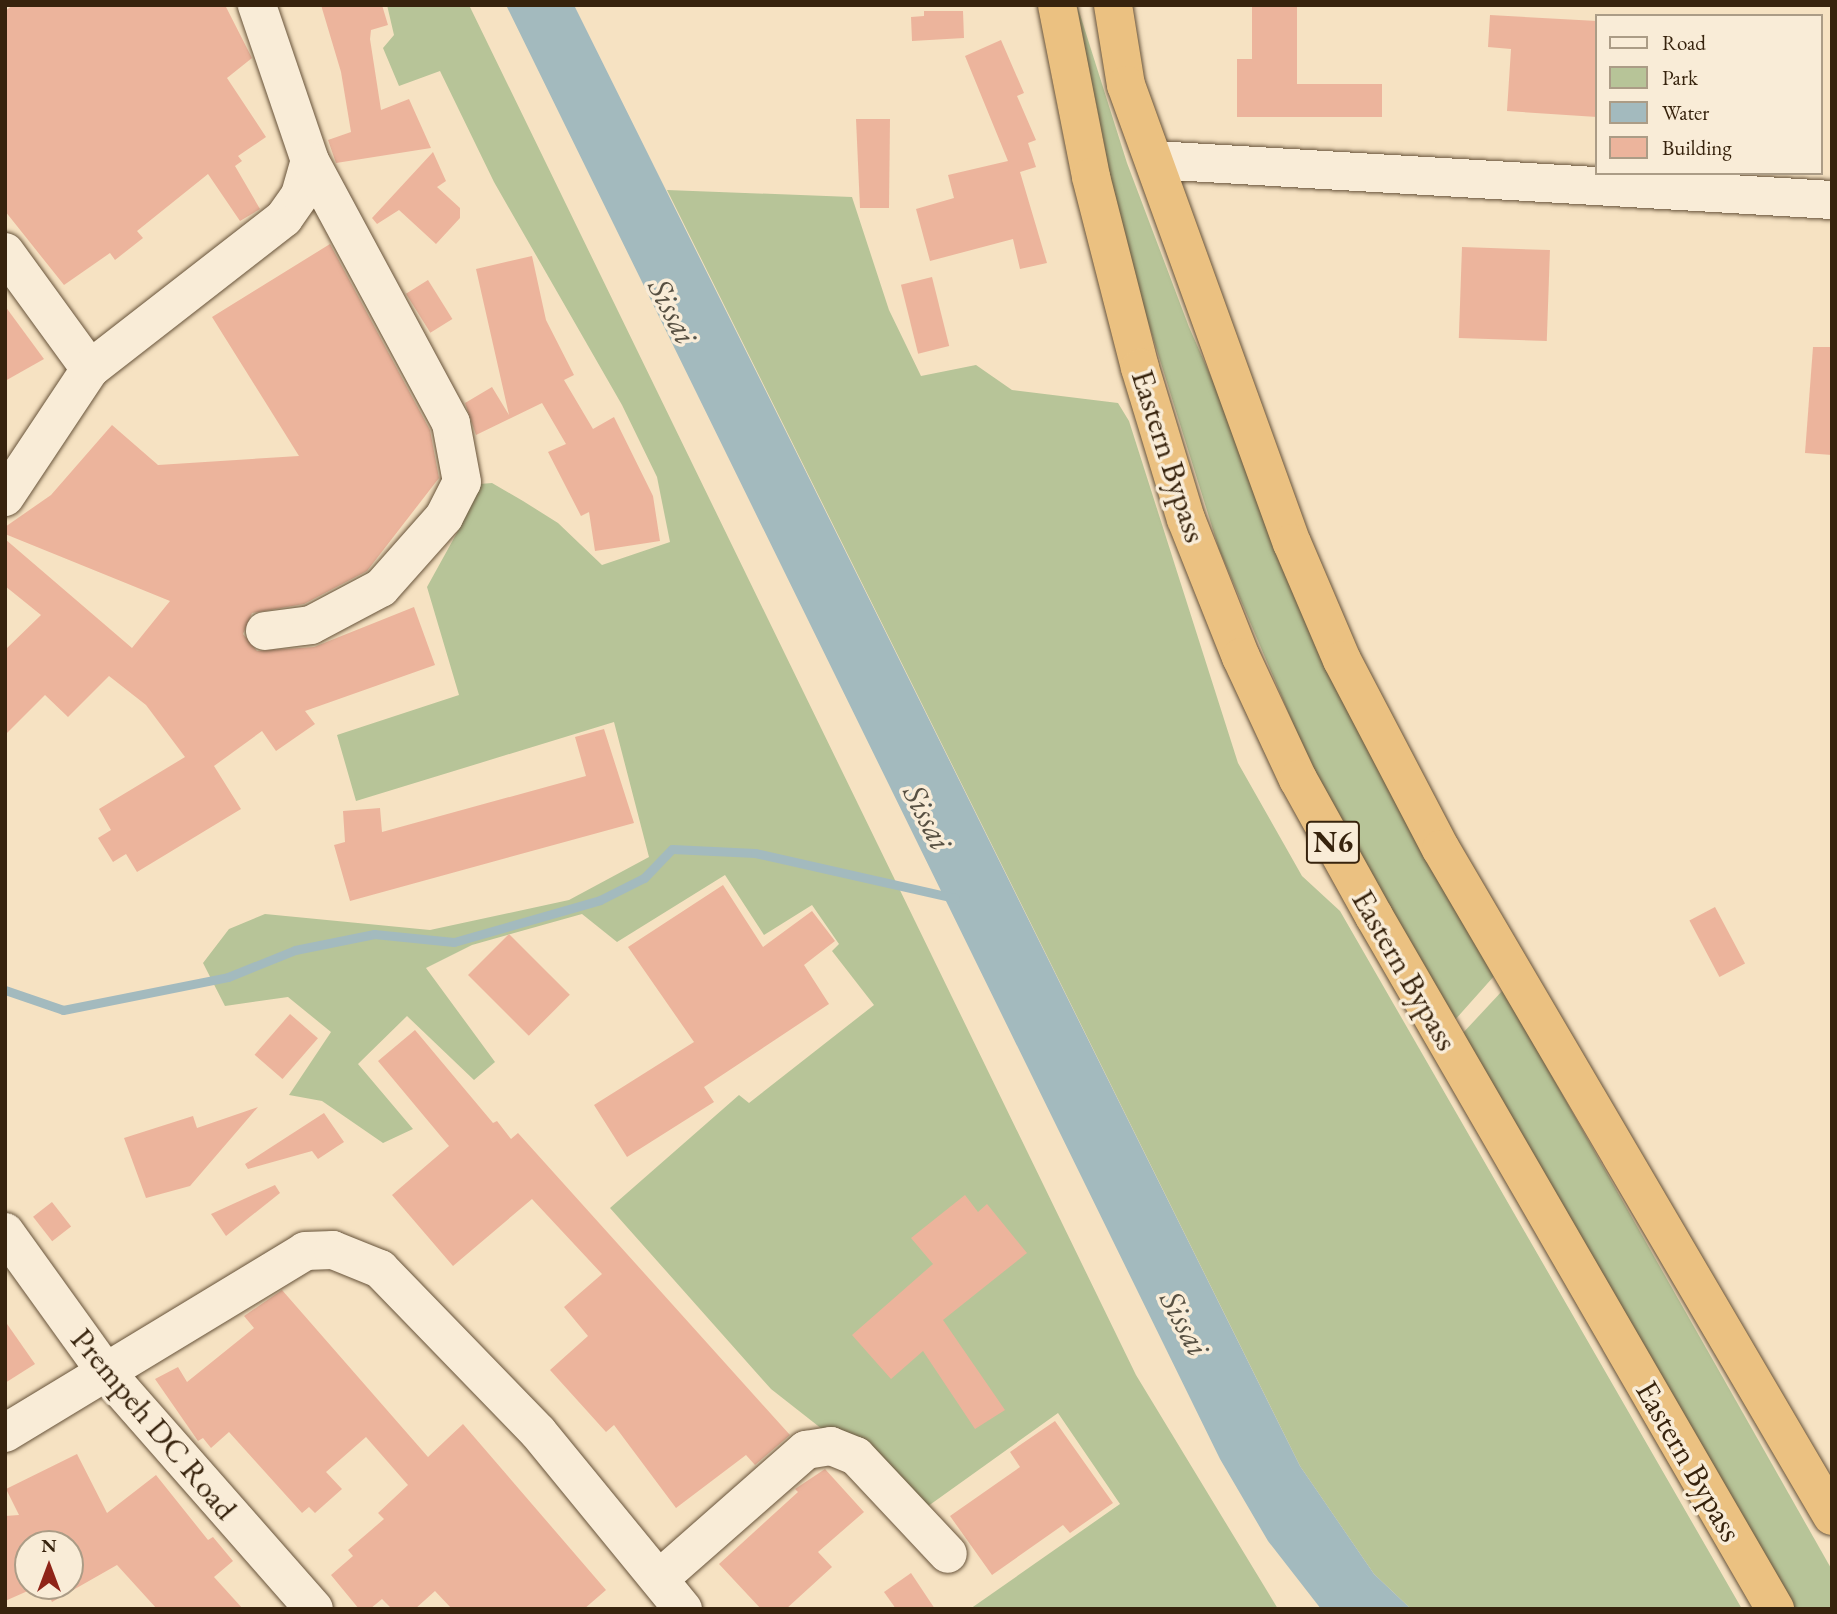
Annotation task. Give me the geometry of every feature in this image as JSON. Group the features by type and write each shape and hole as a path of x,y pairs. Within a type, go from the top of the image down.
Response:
{"highway":[{"name":"Eastern Bypass","path":"1057,5 1091,177 1139,368 1186,519 1241,657 1298,779 1374,916 1775,1609"},
{"path":"1114,5 1126,85 1292,543 1342,660 1441,849 1829,1502"}],"street":[{"path":"257,5 310,161 451,423 463,482 444,517 381,588 312,625 265,631"},
{"path":"1155,160 1832,200"},
{"path":"5,497 90,369 284,218 300,195 310,161"},
{"path":"5,252 90,369"},
{"name":"Prempeh DC Road","path":"5,1232 104,1370 314,1609"},
{"path":"5,1433 104,1370 305,1251 359,1257 380,1269 538,1432 683,1609"},
{"path":"659,1579 806,1450 831,1446 856,1456 948,1553"}],"green space":[{"path":"387,5 469,5 1136,1375 1278,1609 970,1609 1120,1504 1058,1413 924,1509 771,1389 610,1208 739,1095 749,1103 874,1005 832,951 839,944 812,905 764,935 725,875 617,942 582,914 472,945 426,968 495,1062 474,1080 407,1016 358,1064 413,1129 383,1143 322,1101 289,1095 331,1032 288,997 225,1006 203,963 229,929 265,914 430,930 569,900 649,857 614,722 356,801 337,735 459,695 427,587 459,529 467,485 492,483 523,501 558,523 602,565 670,542 657,477 622,405 494,182 440,71 399,86 383,48 394,35"},
{"path":"1077,5 1127,163 1189,327 1423,856 1495,975 1454,1021 1312,768 1219,549 1109,197"},
{"path":"667,190 852,197 889,310 921,376 976,365 1012,390 1118,403 1129,421 1238,763 1302,876 1340,911 1742,1609 1411,1609 1374,1574 1300,1466"},
{"path":"1503,990 1832,1570 1832,1609 1792,1609 1462,1034"}],"water":[{"name":"Sissai","path":"506,5 574,5 1300,1466 1374,1574 1411,1609 1321,1609 1268,1541 1220,1459"}],"building":[{"path":"13,5 225,5 252,58 227,78 266,137 238,156 242,161 235,166 260,209 240,221 208,174 137,231 143,238 115,260 110,253 64,285 5,211 5,11"},
{"path":"321,5 382,5 388,25 371,30 370,39 381,110 409,99 431,148 336,163 328,140 351,132 341,72"},
{"path":"1252,5 1297,5 1297,84 1382,84 1382,117 1237,117 1237,59 1252,59"},
{"path":"924,11 963,11 964,38 912,41 911,17 924,16"},
{"path":"1490,15 1596,21 1596,117 1507,111 1511,49 1488,47"},
{"path":"1001,40 1024,93 1017,96 1036,140 1028,143 1036,167 1020,172 1047,263 1020,269 1013,239 930,261 916,209 954,198 948,175 1008,161 965,56"},
{"path":"856,119 890,119 889,208 860,208"},
{"path":"433,152 446,181 437,187 460,208 460,218 436,244 399,210 377,224 372,218"},
{"path":"330,244 430,430 439,478 367,571 304,604 252,613 243,634 257,651 314,647 414,607 435,665 305,711 315,724 276,751 262,731 214,766 241,809 137,872 126,854 113,862 98,838 111,830 99,809 185,757 146,705 109,676 68,717 45,695 5,735 5,650 41,615 5,586 5,539 132,648 170,601 5,534 5,527 51,495 112,425 158,465 299,456 212,317"},
{"path":"1462,247 1550,250 1547,341 1459,338"},
{"path":"532,256 546,320 574,375 564,380 593,429 614,417 653,496 660,541 595,551 589,512 581,516 548,452 566,444 542,403 476,435 465,403 492,387 509,415 476,269"},
{"path":"932,277 949,346 918,354 901,285"},
{"path":"428,280 452,319 430,333 406,294"},
{"path":"5,306 44,359 5,381"},
{"path":"1813,347 1832,347 1832,455 1805,453"},
{"path":"604,729 634,823 350,901 334,845 345,842 343,811 380,808 382,832 586,776 575,737"},
{"path":"723,885 763,947 812,911 835,941 804,965 829,1004 704,1087 714,1102 627,1157 594,1105 694,1042 628,947"},
{"path":"1715,907 1745,964 1719,977 1689,921"},
{"path":"509,934 570,995 529,1036 468,975"},
{"path":"290,1014 318,1038 282,1079 255,1055"},
{"path":"415,1030 493,1123 497,1121 511,1139 518,1133 790,1435 755,1465 746,1455 676,1508 614,1425 606,1432 550,1370 588,1336 564,1307 602,1274 532,1199 453,1266 392,1195 449,1146 378,1061"},
{"path":"258,1107 190,1186 146,1198 124,1138 193,1116 197,1128"},
{"path":"324,1113 344,1142 318,1159 312,1151 248,1169 245,1164"},
{"path":"275,1185 280,1193 226,1236 211,1214"},
{"path":"965,1195 978,1212 987,1204 1027,1253 943,1320 1005,1410 975,1429 923,1351 891,1379 852,1335 933,1264 911,1238"},
{"path":"52,1202 71,1226 52,1241 33,1217"},
{"path":"282,1290 428,1457 463,1424 606,1590 584,1609 452,1609 435,1591 415,1609 392,1609 382,1599 370,1609 359,1609 331,1575 353,1556 348,1550 384,1519 378,1513 408,1485 366,1437 326,1472 342,1489 315,1513 309,1507 302,1513 229,1432 211,1448 203,1438 198,1441 155,1379 178,1367 187,1382 254,1328 244,1316"},
{"path":"5,1321 35,1364 5,1383"},
{"path":"1055,1421 1113,1503 1070,1533 1063,1525 992,1575 950,1516 1020,1467 1010,1452"},
{"path":"77,1454 107,1513 156,1475 208,1540 213,1537 233,1561 214,1577 243,1609 157,1609 117,1565 84,1584 84,1530 14,1530 14,1597 5,1601 5,1516 19,1515 6,1489"},
{"path":"825,1469 864,1512 818,1552 832,1567 786,1609 761,1609 719,1564 798,1492 795,1489"},
{"path":"911,1573 935,1609 896,1609 884,1592"}],"waterway":[{"path":"5,990 63,1010 228,977 295,950 374,934 454,942 600,900 644,878 672,849 755,853 955,898"}]}
